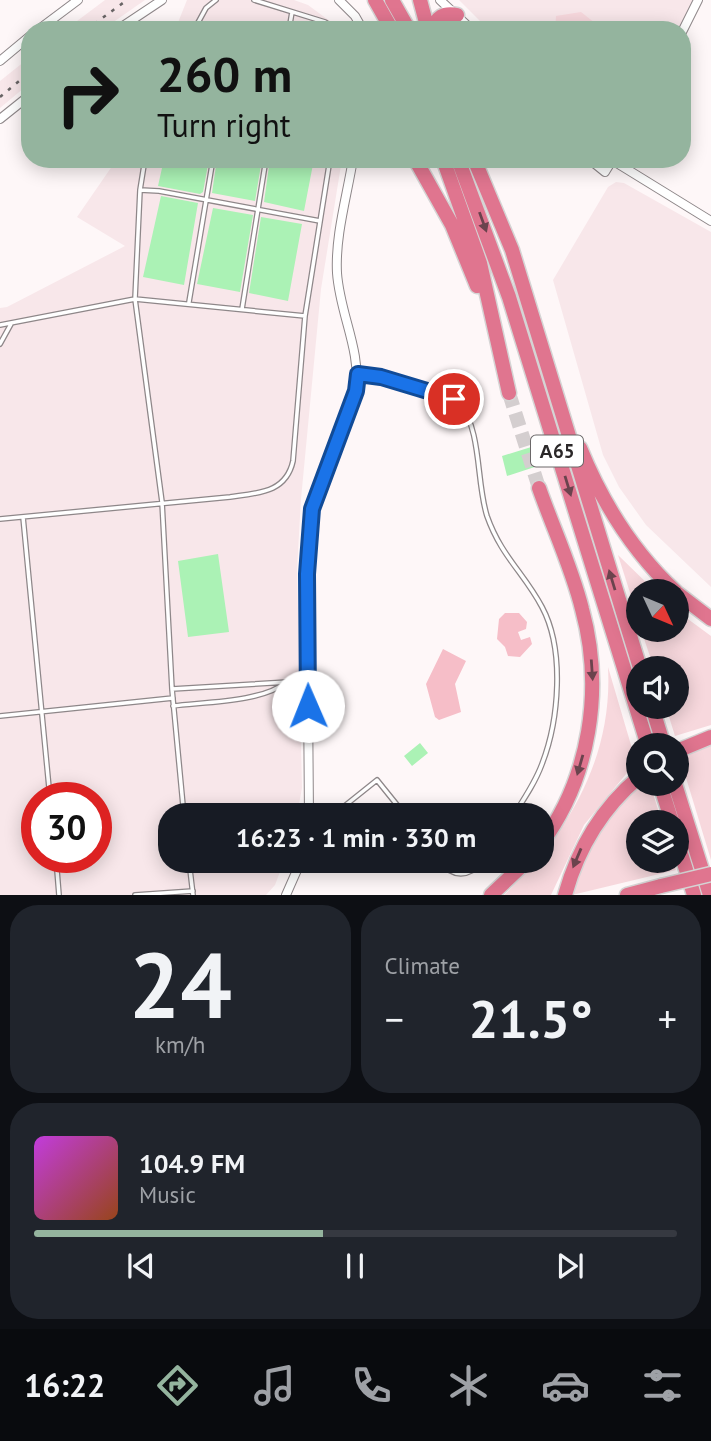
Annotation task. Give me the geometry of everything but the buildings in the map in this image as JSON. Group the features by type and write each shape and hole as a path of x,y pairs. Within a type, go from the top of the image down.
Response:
{"highway":[{"path":"375,0 386,21"},
{"path":"392,0 404,21"},
{"path":"420,0 427,21"},
{"path":"436,21 450,13 457,15"},
{"path":"420,168 468,259 503,367"},
{"path":"446,168 480,263 509,393"},
{"name":"Α65","path":"461,168 509,297 644,733"},
{"name":"Α65","path":"478,168 512,250 636,656"},
{"path":"484,168 490,199"},
{"path":"540,346 560,390 585,460 608,506 646,561 664,579"},
{"path":"538,488 583,610 593,678 589,731 581,762 565,803 554,822"},
{"path":"690,602 711,619"},
{"path":"565,895 581,849 594,826 626,787"},
{"path":"680,796 710,895"},
{"path":"491,895 514,873"},
{"path":"687,873 694,895"},
{"path":"626,895 711,874"}],"street":[{"path":"50,21 78,0"},
{"path":"130,21 162,0"},
{"path":"339,0 358,21"},
{"path":"440,0 463,21"},
{"path":"688,21 698,0"},
{"path":"0,61 21,44"},
{"path":"0,119 21,102"},
{"path":"309,803 307,574 312,509 356,391 358,374 357,354 337,272 352,168"},
{"path":"625,168 711,221"},
{"path":"286,895 296,873"}],"lane":[{"path":"199,21 206,8 216,0"},
{"path":"254,0 321,21"},
{"path":"290,21 292,12"},
{"path":"144,168 140,190 135,299 162,502 173,706 183,803"},
{"path":"189,303 211,168"},
{"path":"242,309 264,168"},
{"path":"0,519 260,492 284,483 290,474 306,316 329,168"},
{"path":"140,190 205,199 320,221"},
{"path":"0,325 135,299 306,316"},
{"path":"0,344 12,323"},
{"path":"358,374 381,377 460,403 469,419 482,499 497,542 537,597 550,625 555,676 550,736 543,764 520,803"},
{"path":"23,517 49,782"},
{"path":"172,689 275,680 285,683 307,680"},
{"path":"173,706 239,698 277,689 285,683"},
{"path":"0,716 173,698"},
{"path":"348,803 377,780 396,803"},
{"path":"58,873 60,895"},
{"path":"135,895 193,893 190,873"}],"shaded area":[{"path":"105,0 145,0 115,21 77,21"},
{"path":"187,0 294,0 308,5 330,21 179,21"},
{"path":"459,0 693,0 682,21 584,21 557,16 556,21 480,21"},
{"path":"581,12 592,21 556,21 556,16"},
{"path":"21,64 21,90 0,108 0,81"},
{"path":"111,168 341,168 321,289 301,499 297,570 302,788 299,803 158,803 158,873 280,873 275,885 266,895 0,895 0,308 7,307 125,246 77,217"},
{"path":"616,182 624,183 711,232 711,587 646,525 619,487 603,455 553,280 608,187"},
{"path":"618,555 643,579 626,580"},
{"path":"505,613 519,613 527,622 526,629 518,632 521,640 530,637 532,644 520,657 508,656 505,647 497,639 499,619"},
{"path":"690,621 711,636 711,725 685,733 674,733 670,719 689,719 689,656 650,656 645,642 690,642"},
{"path":"443,649 466,661 455,684 461,712 439,720 435,717 426,684"},
{"path":"608,667 627,733 626,774 584,825 551,895 504,895 526,873 554,873 554,838 582,793 594,764 608,701"},
{"path":"711,745 711,860 689,788 689,754"},
{"path":"629,796 654,796 658,810 626,810 626,873 664,873 572,895 584,863 618,808"}],"tunnel":[{"path":"509,393 539,488"}],"railway":[{"path":"98,21 127,0"},
{"path":"0,97 21,80"}],"route":[{"path":"308,706 307,574 312,509 356,391 358,374 381,377 454,399"}]}
